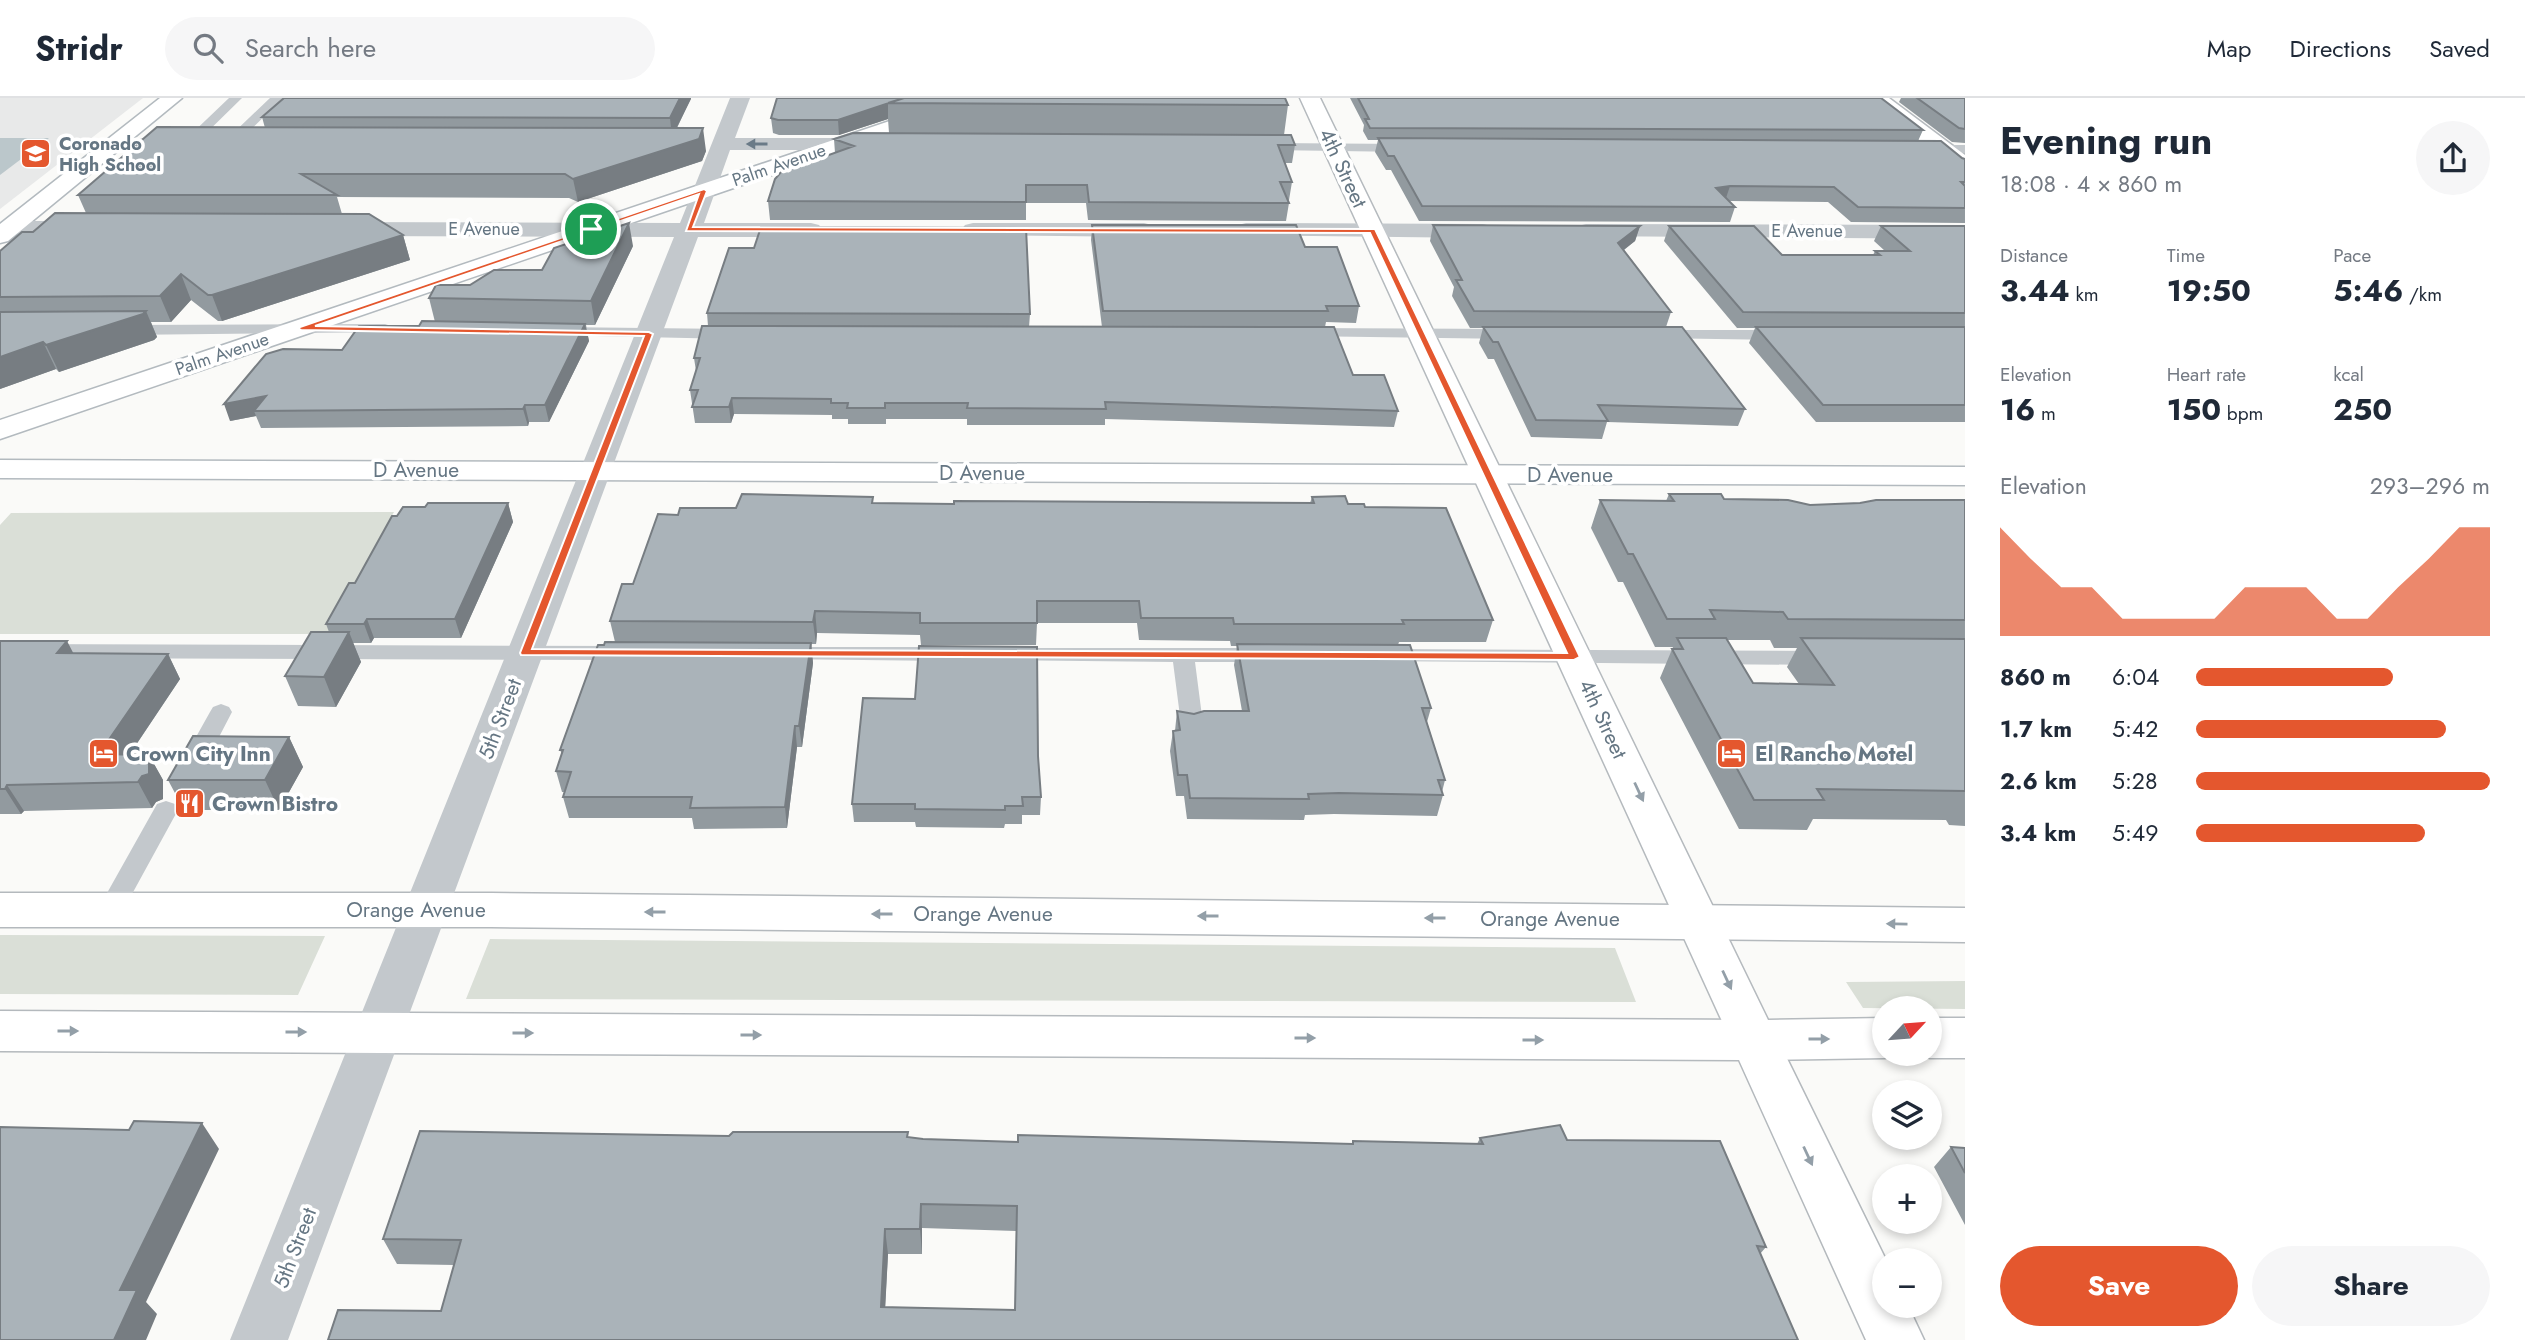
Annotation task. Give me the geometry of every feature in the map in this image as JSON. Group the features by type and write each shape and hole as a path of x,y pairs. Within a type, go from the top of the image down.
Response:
{"main road":[{"path":"5,232 172,98"},
{"name":"Palm Avenue","path":"0,430 978,98"},
{"name":"4th Street","path":"1310,98 1700,921 1895,1340"},
{"path":"1877,98 1955,149 1965,165"},
{"name":"D Avenue","path":"0,469 1965,476"},
{"name":"Orange Avenue","path":"0,909 426,910 1965,925"},
{"path":"0,1031 1652,1041 1872,1038"},
{"path":"1942,1038 1965,1038"}],"street":[{"name":"5th Street","path":"259,1340 704,191 715,144 740,98"},
{"name":"Palm Avenue","path":"715,144 842,144"},
{"path":"5,232 109,228"},
{"name":"E Avenue","path":"317,229 840,230"},
{"path":"951,230 1172,230"},
{"path":"1228,230 1508,231"},
{"name":"E Avenue","path":"1564,231 1965,232"}],"lane":[{"path":"209,143 236,98"},
{"path":"209,143 277,98"},
{"path":"117,142 257,143"},
{"path":"842,144 883,144"},
{"path":"1251,147 1416,148"},
{"path":"1917,149 1955,149"},
{"path":"107,330 398,330"},
{"path":"534,332 745,334"},
{"path":"1283,334 1532,334"},
{"path":"1644,335 1798,335"},
{"path":"0,651 639,653"},
{"path":"765,654 1281,656"},
{"path":"1183,655 1192,724"},
{"path":"1364,656 1839,658"},
{"path":"183,781 221,712"},
{"path":"111,909 166,810"}],"shaded area":[{"name":"Coronado High School","path":"0,98 143,98 0,209"},
{"path":"0,138 49,138 0,175"},
{"path":"394,512 328,634 0,634 0,525 11,513"},
{"path":"0,935 325,936 298,995 0,994"},
{"path":"490,939 1615,948 1636,1002 466,999"},
{"path":"1965,981 1965,1009 1942,1009 1942,996 1872,996 1872,1008 1863,1008 1846,982"}],"building":[{"path":"284,98 680,98 670,118 262,117"},
{"path":"777,98 904,98 838,120 778,120 771,118"},
{"path":"904,98 1285,98 1288,105 888,103"},
{"path":"1358,98 1881,98 1923,130 1370,128 1365,119 1369,119"},
{"path":"1917,98 1965,98 1965,129 1959,128"},
{"path":"157,127 703,128 699,139 573,179 565,174 301,174 337,195 78,195"},
{"path":"853,133 1291,135 1295,145 1278,145 1292,182 1280,182 1289,203 1089,202 1087,185 1026,185 1026,202 768,201 775,179 781,172 854,146 834,139"},
{"path":"1378,138 1941,141 1965,159 1965,182 1961,182 1965,186 1965,208 1858,207 1834,187 1730,186 1716,188 1735,207 1422,206 1394,156 1388,156"},
{"path":"55,213 369,214 403,235 212,295 208,295 181,274 160,296 0,297 0,251 22,232 33,232"},
{"path":"629,223 591,301 429,298 436,285 470,285 494,270 542,270 554,248"},
{"path":"1092,225 1296,225 1305,247 1337,247 1359,306 1326,306 1328,311 1103,311"},
{"path":"1433,225 1640,226 1618,243 1671,312 1474,311 1456,280 1462,280"},
{"path":"1669,226 1754,226 1782,255 1880,255 1875,251 1910,251 1881,226 1965,226 1965,313 1743,312"},
{"path":"761,227 1026,228 1030,314 707,313 729,248 754,248"},
{"path":"146,311 46,345 43,342 0,357 0,312"},
{"path":"422,321 585,324 545,405 525,405 523,409 254,411 266,396 224,404 266,354 283,349 342,350 359,326 419,326"},
{"path":"702,326 1334,327 1353,375 1384,375 1398,411 1105,402 1106,409 967,408 968,403 885,403 885,408 847,408 848,403 831,403 831,399 732,398 729,407 692,407 698,390 690,390 700,358 694,358"},
{"path":"1483,327 1682,327 1745,409 1598,405 1608,421 1536,420 1498,342 1493,342"},
{"path":"1756,327 1965,327 1965,405 1823,405"},
{"path":"742,494 873,497 872,503 954,504 954,501 1314,503 1312,497 1345,496 1348,504 1364,504 1365,507 1446,508 1493,620 1402,620 1404,624 1234,624 1233,618 1141,618 1139,601 1037,601 1037,623 920,623 920,613 815,611 813,622 610,621 622,584 633,584 658,514 678,515 680,508 736,508"},
{"path":"1669,494 1721,494 1724,499 1788,500 1810,505 1876,500 1965,500 1965,620 1788,619 1783,612 1710,610 1715,619 1667,619 1633,554 1628,554 1600,500 1674,501"},
{"path":"428,503 508,503 455,619 367,619 364,624 326,624 349,583 355,583 392,516 397,516 403,507 425,507"},
{"path":"311,632 349,632 324,677 285,676"},
{"path":"1677,638 1726,638 1753,683 1834,685 1801,638 1965,639 1965,791 1817,789 1824,800 1754,800 1672,649 1683,649"},
{"path":"0,641 67,641 57,653 168,654 99,754 149,755 149,774 142,776 138,782 7,785 5,789 0,789"},
{"path":"605,642 811,643 799,726 795,726 785,807 690,808 692,797 563,797 571,772 556,771 563,750 560,750 598,645 604,645"},
{"path":"1237,644 1410,645 1431,708 1422,708 1445,780 1438,780 1443,795 1339,793 1308,794 1309,799 1190,798 1187,775 1178,775 1173,731 1180,730 1177,711 1194,714 1204,711 1249,711"},
{"path":"919,646 1037,647 1041,797 1022,797 1023,806 1005,806 1005,810 915,809 915,804 852,804 863,698 915,699"},
{"path":"193,736 289,737 265,780 168,780"},
{"path":"134,1121 202,1123 120,1290 137,1290 114,1340 0,1340 0,1127 129,1130"},
{"path":"1560,1125 1567,1140 1720,1141 1766,1247 1757,1246 1798,1340 328,1340 338,1310 441,1311 461,1240 383,1239 420,1131 729,1136 733,1132 908,1132 907,1137 923,1139 1018,1142 1018,1135 1353,1144 1353,1141 1483,1144 1480,1138","holes":["921,1204 1017,1206 1015,1310 881,1307 885,1229 920,1229"]},
{"path":"1951,1147 1965,1148 1965,1173"}],"place":[{"name":"Coronado High School","path":"36,154"},
{"name":"Crown City Inn","path":"103,754"},
{"name":"El Rancho Motel","path":"1732,754"},
{"name":"Crown Bistro","path":"189,804"}],"route":[{"path":"704,191 689,229 1372,231 1574,657 525,653 649,334 301,328 591,229 704,191"}]}
